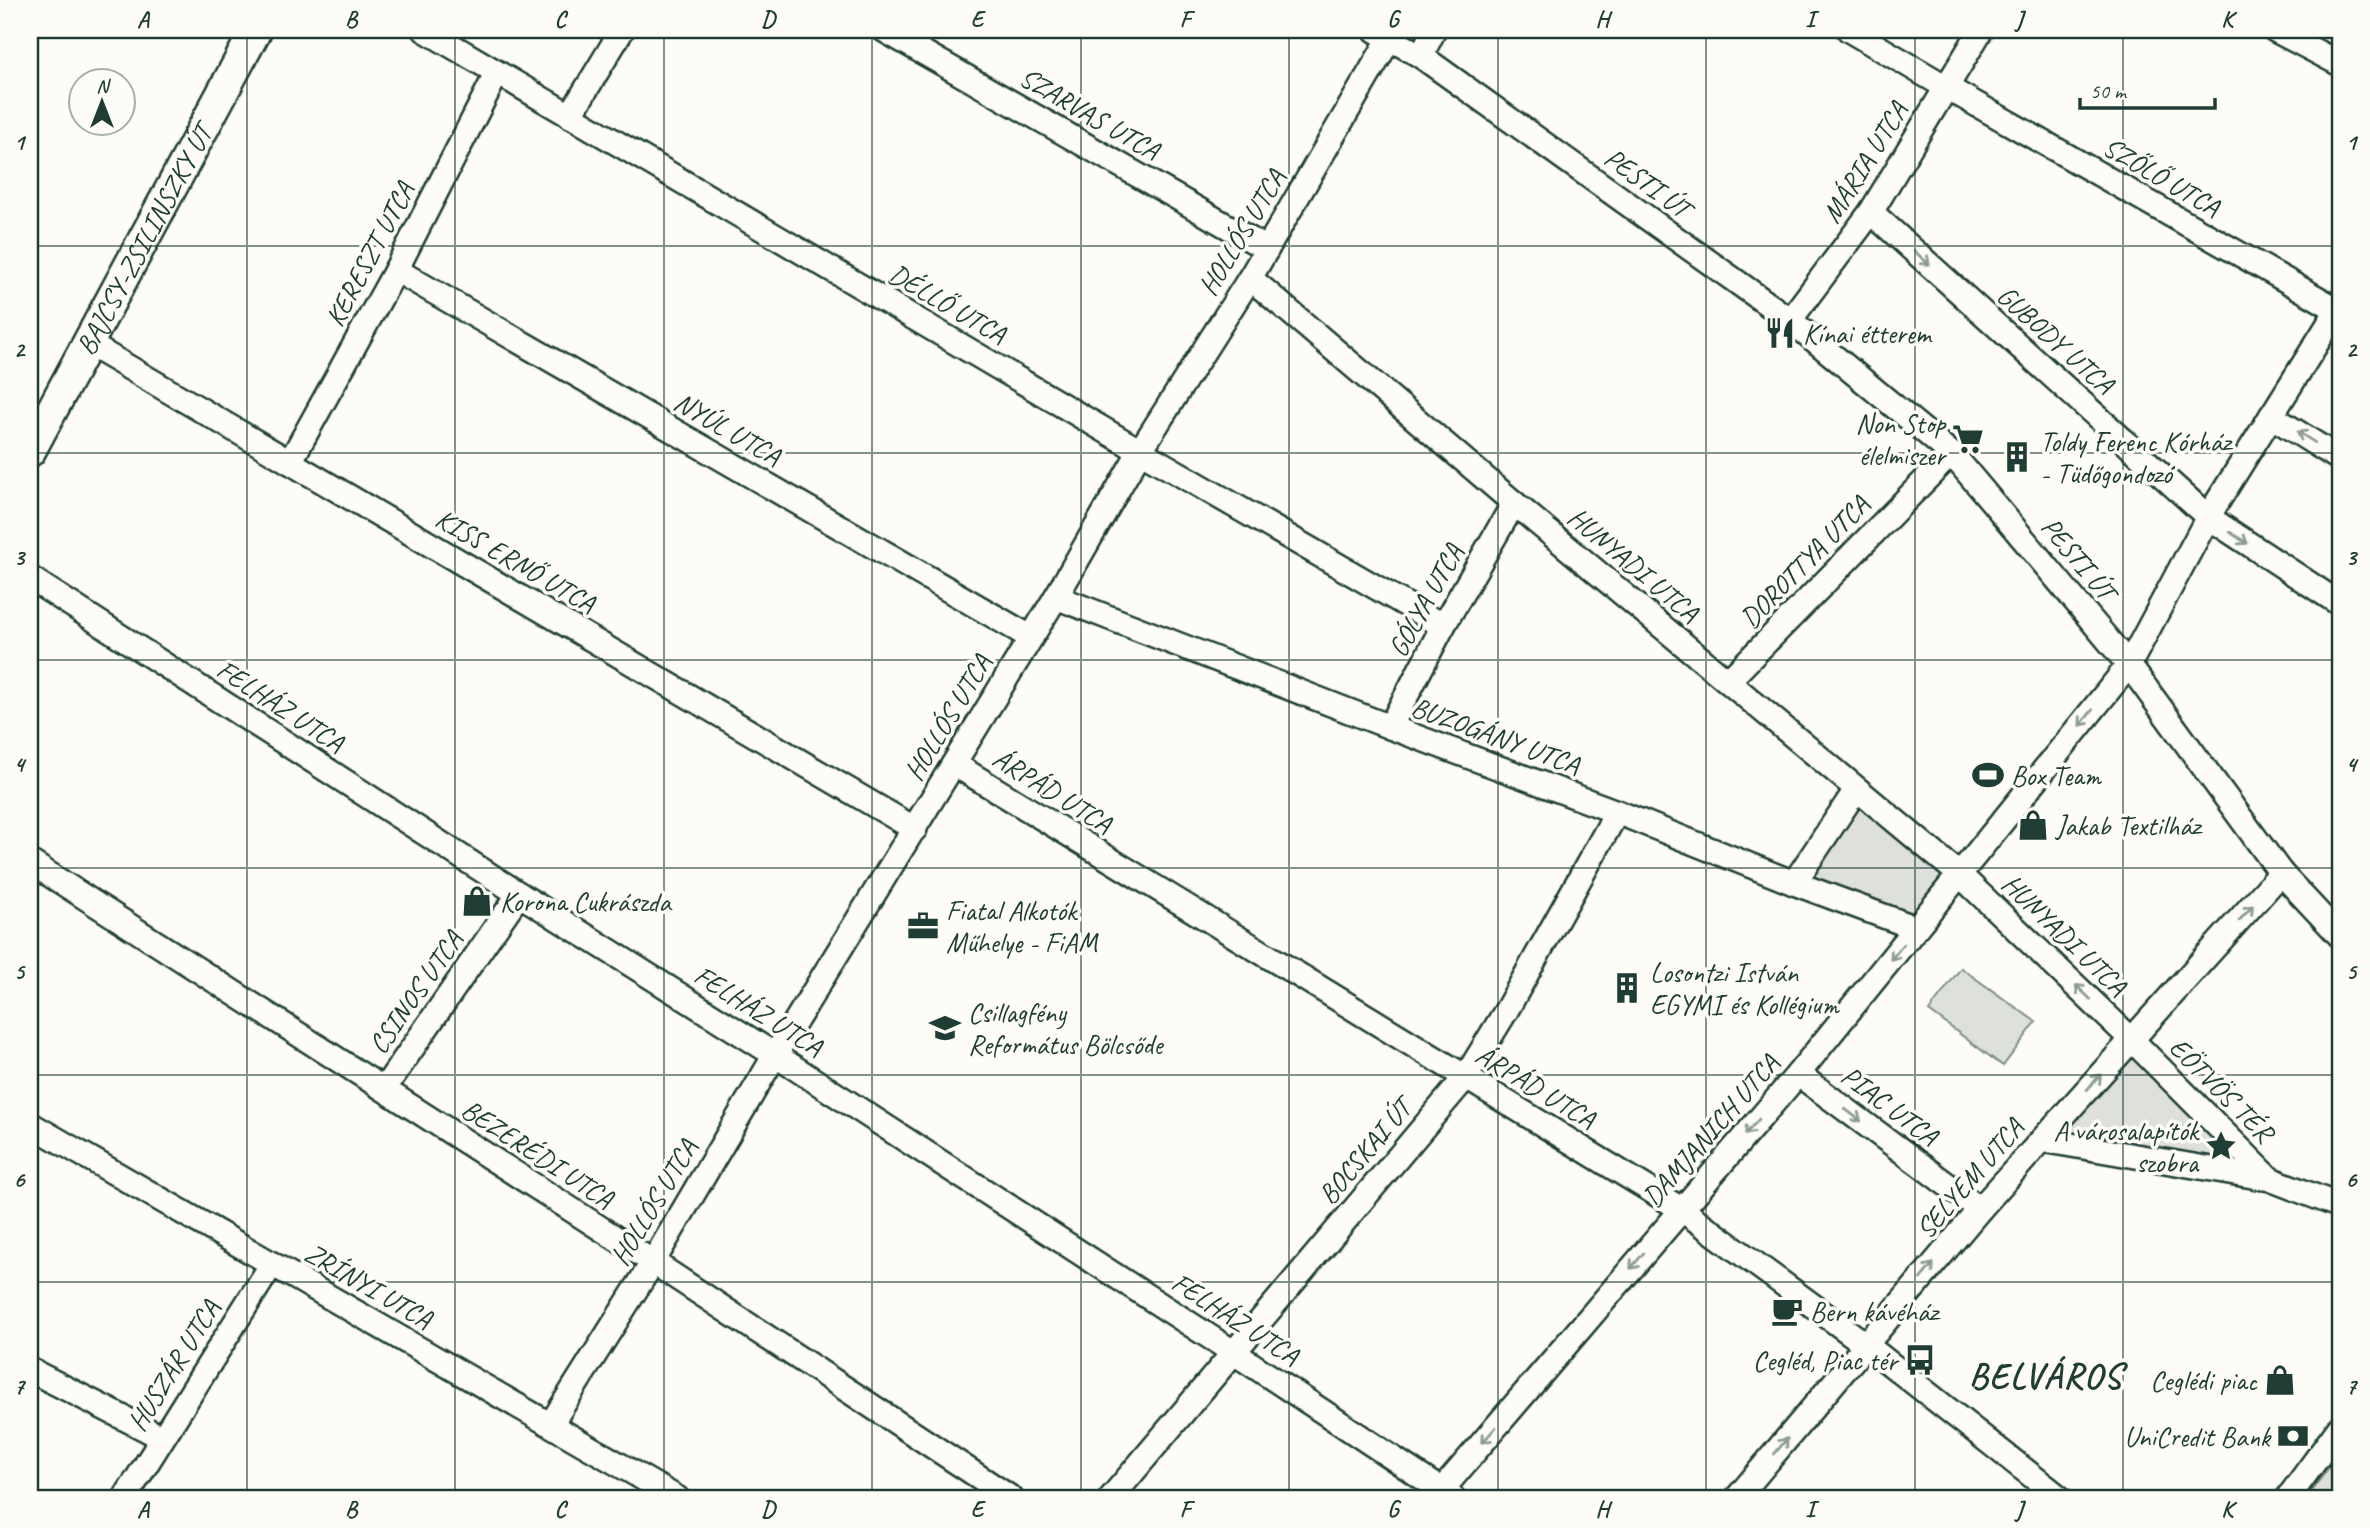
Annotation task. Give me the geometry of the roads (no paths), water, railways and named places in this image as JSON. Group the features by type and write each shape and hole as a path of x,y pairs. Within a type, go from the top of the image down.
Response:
{"main road":[{"name":"BAJCSY-ZSILINSZKY ÚT","path":"30,451 256,30"}],"street":[{"name":"DÉLLŐ UTCA","path":"425,30 1443,626"},
{"path":"570,116 622,30"},
{"name":"SZARVAS UTCA","path":"884,30 1267,248"},
{"path":"1421,56 1434,30"},
{"name":"SZŐLŐ UTCA","path":"1849,30 2339,308"},
{"name":"MÁRIA UTCA","path":"1790,320 1871,212 1981,30"},
{"path":"2275,30 2340,64"},
{"name":"HOLLÓS UTCA","path":"551,1424 653,1262 775,1055 1056,597 1140,451 1250,278 1383,34"},
{"name":"PESTI ÚT","path":"1383,34 1421,56 1790,320 1953,455 2129,665 2281,873 2340,936"},
{"name":"KERESZT UTCA","path":"290,462 396,270 497,72"},
{"name":"GUBODY UTCA","path":"1871,212 2207,517 2340,604"},
{"name":"NYÚL UTCA","path":"396,270 1030,637"},
{"name":"HUNYADI UTCA","path":"1250,278 1514,503 1959,874 2132,1040"},
{"name":"DAMJANICH UTCA","path":"1443,1496 1681,1209 1798,1074 2129,665 2207,517 2339,308"},
{"name":"KISS ERNŐ UTCA","path":"87,343 915,829"},
{"path":"2271,415 2340,459"},
{"name":"DOROTTYA UTCA","path":"1728,681 1942,463 1953,455"},
{"name":"GÓLYA UTCA","path":"1390,727 1443,626 1514,503"},
{"name":"FELHÁZ UTCA","path":"30,578 1233,1352 1443,1496"},
{"name":"BUZOGÁNY UTCA","path":"1056,597 1916,928"},
{"name":"ÁRPÁD UTCA","path":"954,764 1681,1209 1865,1344 2060,1498"},
{"path":"1794,883 1856,790"},
{"name":"BOCSKAI ÚT","path":"1111,1498 1465,1077 1506,1011 1617,811"},
{"name":"BEZERÉDI UTCA","path":"30,862 653,1262 1011,1498"},
{"name":"SELYEM UTCA","path":"1737,1498 1980,1209 2281,873"},
{"name":"CSINOS UTCA","path":"384,1089 519,894"},
{"name":"EÖTVÖS TÉR","path":"2132,1040 2270,1179"},
{"name":"PIAC UTCA","path":"1798,1074 1980,1209"},
{"name":"ZRÍNYI UTCA","path":"30,1124 677,1498"},
{"name":"EÖTVÖS TÉR","path":"2042,1140 2270,1179 2340,1206"},
{"name":"HUSZÁR UTCA","path":"131,1496 161,1437 272,1264"},
{"path":"30,1370 161,1437"},
{"path":"2288,1498 2340,1427"}],"place":[{"name":"Kínai étterem","path":"1780,333"},
{"name":"Non Stop élelmiszer","path":"1968,439"},
{"name":"Toldy Ferenc Kórház - Tüdőgondozó","path":"2017,457"},
{"name":"Box Team","path":"1988,775"},
{"name":"Jakab Textilház","path":"2033,825"},
{"name":"Korona Cukrászda","path":"477,901"},
{"name":"Fiatal Alkotók Műhelye - FiAM","path":"923,926"},
{"name":"Losontzi István EGYMI és Kollégium","path":"1627,988"},
{"name":"Csillagfény Református Bölcsőde","path":"945,1028"},
{"name":"A városalapítók szobra","path":"2221,1146"},
{"name":"Bern kávéház","path":"1787,1311"},
{"name":"Cegléd, Piac tér","path":"1920,1360"},
{"name":"Ceglédi piac","path":"2280,1380"},
{"name":"UniCredit Bank","path":"2293,1436"}],"district":[{"name":"BELVÁROS","path":"2046,1376"}]}
